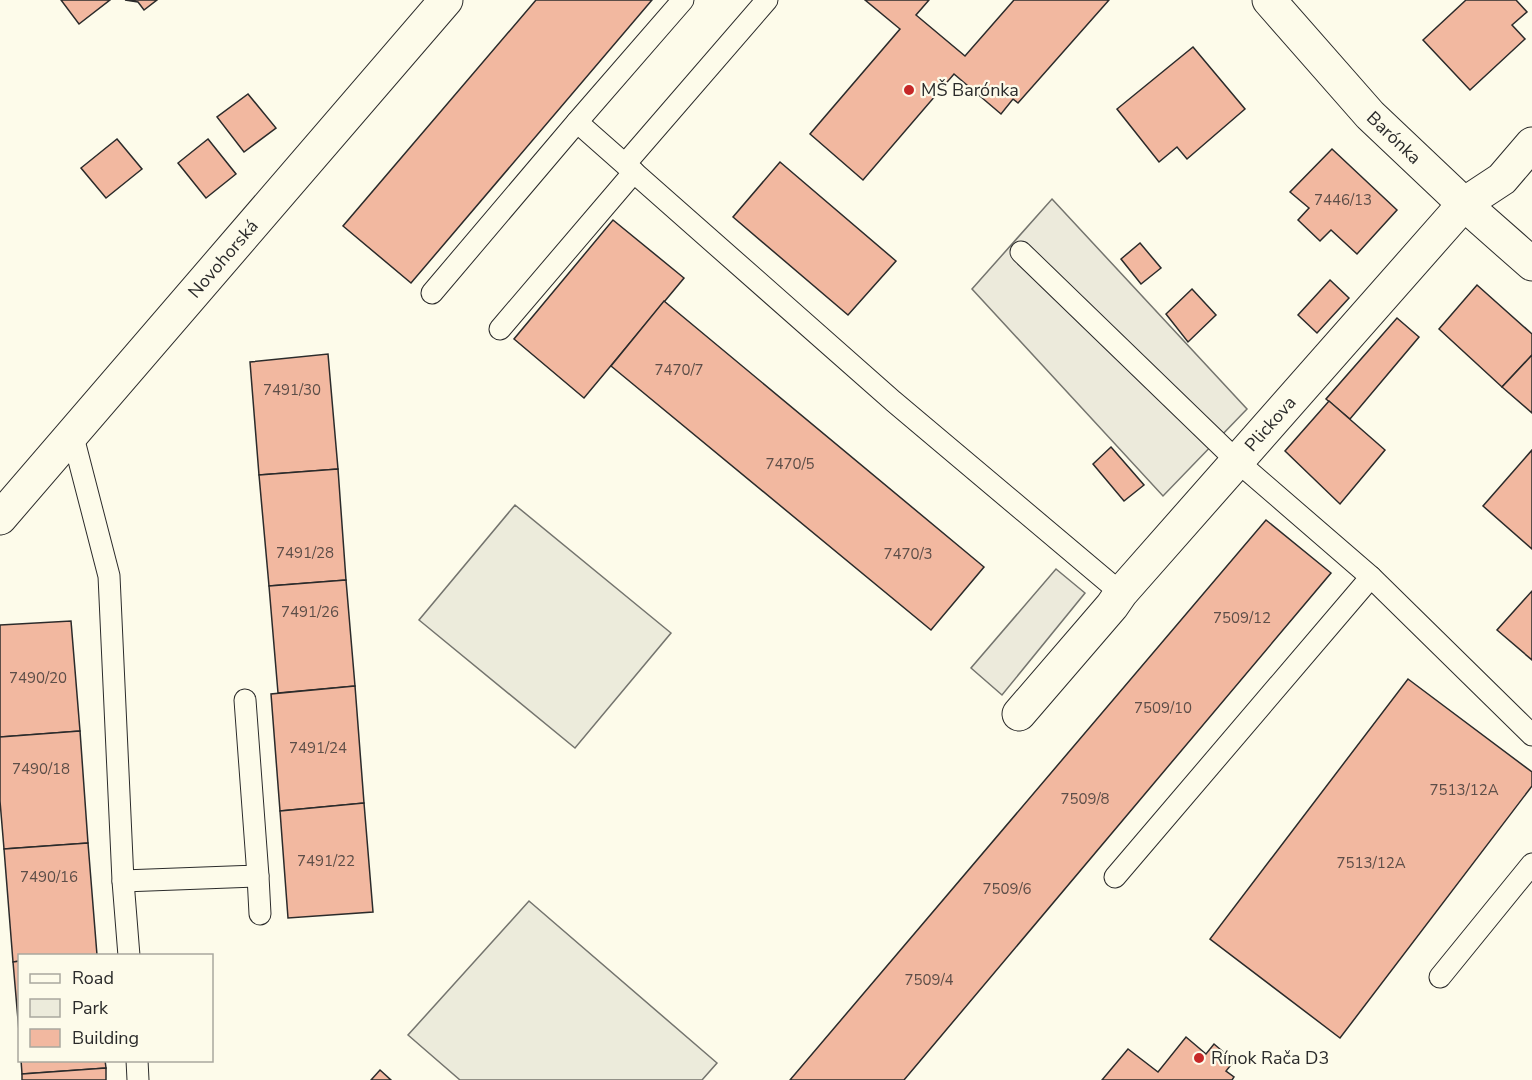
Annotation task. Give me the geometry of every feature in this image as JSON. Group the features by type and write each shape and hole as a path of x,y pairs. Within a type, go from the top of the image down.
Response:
{"street":[{"name":"Novohorská","path":"0,518 446,0"},
{"name":"Barónka","path":"1269,0 1370,115 1464,204 1532,264"},
{"name":"Plickova","path":"1019,714 1121,593 1464,204 1502,179 1532,144"}],"lane":[{"path":"432,293 683,0"},
{"path":"500,329 766,0"},
{"path":"577,122 893,401 1121,593"},
{"path":"1021,252 1238,462 1371,577 1532,735"},
{"path":"72,433 109,576 123,881 129,954"},
{"path":"1115,878 1371,577"},
{"path":"245,700 260,914"},
{"path":"1440,977 1532,864"},
{"path":"123,881 258,876"},
{"path":"137,1062 138,1080"}],"green space":[{"path":"515,505 671,633 575,748 419,620"},
{"path":"529,901 717,1063 702,1080 460,1080 408,1035"}],"shaded area":[{"path":"1052,199 1247,409 1163,496 972,289"},
{"path":"1056,569 1085,593 1002,695 971,668"}],"building":[{"path":"61,0 110,0 79,24"},
{"path":"125,0 157,0 144,10 138,2"},
{"path":"536,0 652,0 411,283 343,226"},
{"path":"865,0 929,0 916,15 965,56 1014,0 1109,0 1018,103 1013,99 1001,114 954,74 863,180 810,134 900,29"},
{"path":"1466,0 1516,0 1527,12 1512,25 1525,39 1470,90 1423,40"},
{"path":"1193,47 1245,109 1187,159 1177,147 1159,162 1117,109"},
{"path":"248,94 276,128 244,152 217,117"},
{"path":"117,139 142,169 106,198 81,168"},
{"path":"208,139 236,174 206,198 178,163"},
{"path":"1332,149 1397,210 1357,254 1331,230 1320,241 1298,220 1309,208 1290,192"},
{"path":"780,162 896,261 848,315 733,217"},
{"path":"613,220 684,278 584,398 514,339"},
{"path":"1140,243 1161,268 1141,284 1121,259"},
{"path":"1330,280 1349,298 1317,333 1298,315"},
{"path":"1477,285 1532,334 1532,355 1502,387 1439,329"},
{"path":"1192,289 1216,315 1188,342 1166,314"},
{"path":"664,301 984,567 931,630 611,366"},
{"path":"1397,318 1419,337 1350,419 1326,399"},
{"path":"328,354 338,469 259,475 250,362"},
{"path":"1532,355 1532,413 1502,387"},
{"path":"1329,401 1385,450 1340,504 1285,451"},
{"path":"1111,447 1144,485 1124,501 1093,464"},
{"path":"1532,450 1532,549 1483,506"},
{"path":"338,469 346,580 269,586 259,475"},
{"path":"1266,520 1331,573 904,1080 790,1080"},
{"path":"346,580 355,686 278,693 269,586"},
{"path":"1532,591 1532,660 1497,630"},
{"path":"71,621 80,731 0,737 0,625"},
{"path":"1408,679 1532,772 1532,786 1340,1038 1210,939"},
{"path":"355,686 364,803 280,811 271,694"},
{"path":"80,731 88,843 4,849 0,801 0,737"},
{"path":"364,803 373,912 288,918 280,811"},
{"path":"88,843 97,954 18,954 18,961 13,962 4,849"},
{"path":"18,961 18,1020 13,962"},
{"name":"Rínok Rača D3","path":"1186,1037 1206,1054 1214,1044 1234,1061 1226,1071 1234,1077 1232,1080 1102,1080 1128,1049 1158,1072"},
{"path":"21,1062 105,1062 106,1068 22,1074"},
{"path":"106,1068 106,1080 22,1080 22,1074"},
{"path":"380,1070 391,1080 371,1080"}],"place":[{"name":"MŠ Barónka","path":"909,90"},
{"name":"Rínok Rača D3","path":"1199,1058"}]}
